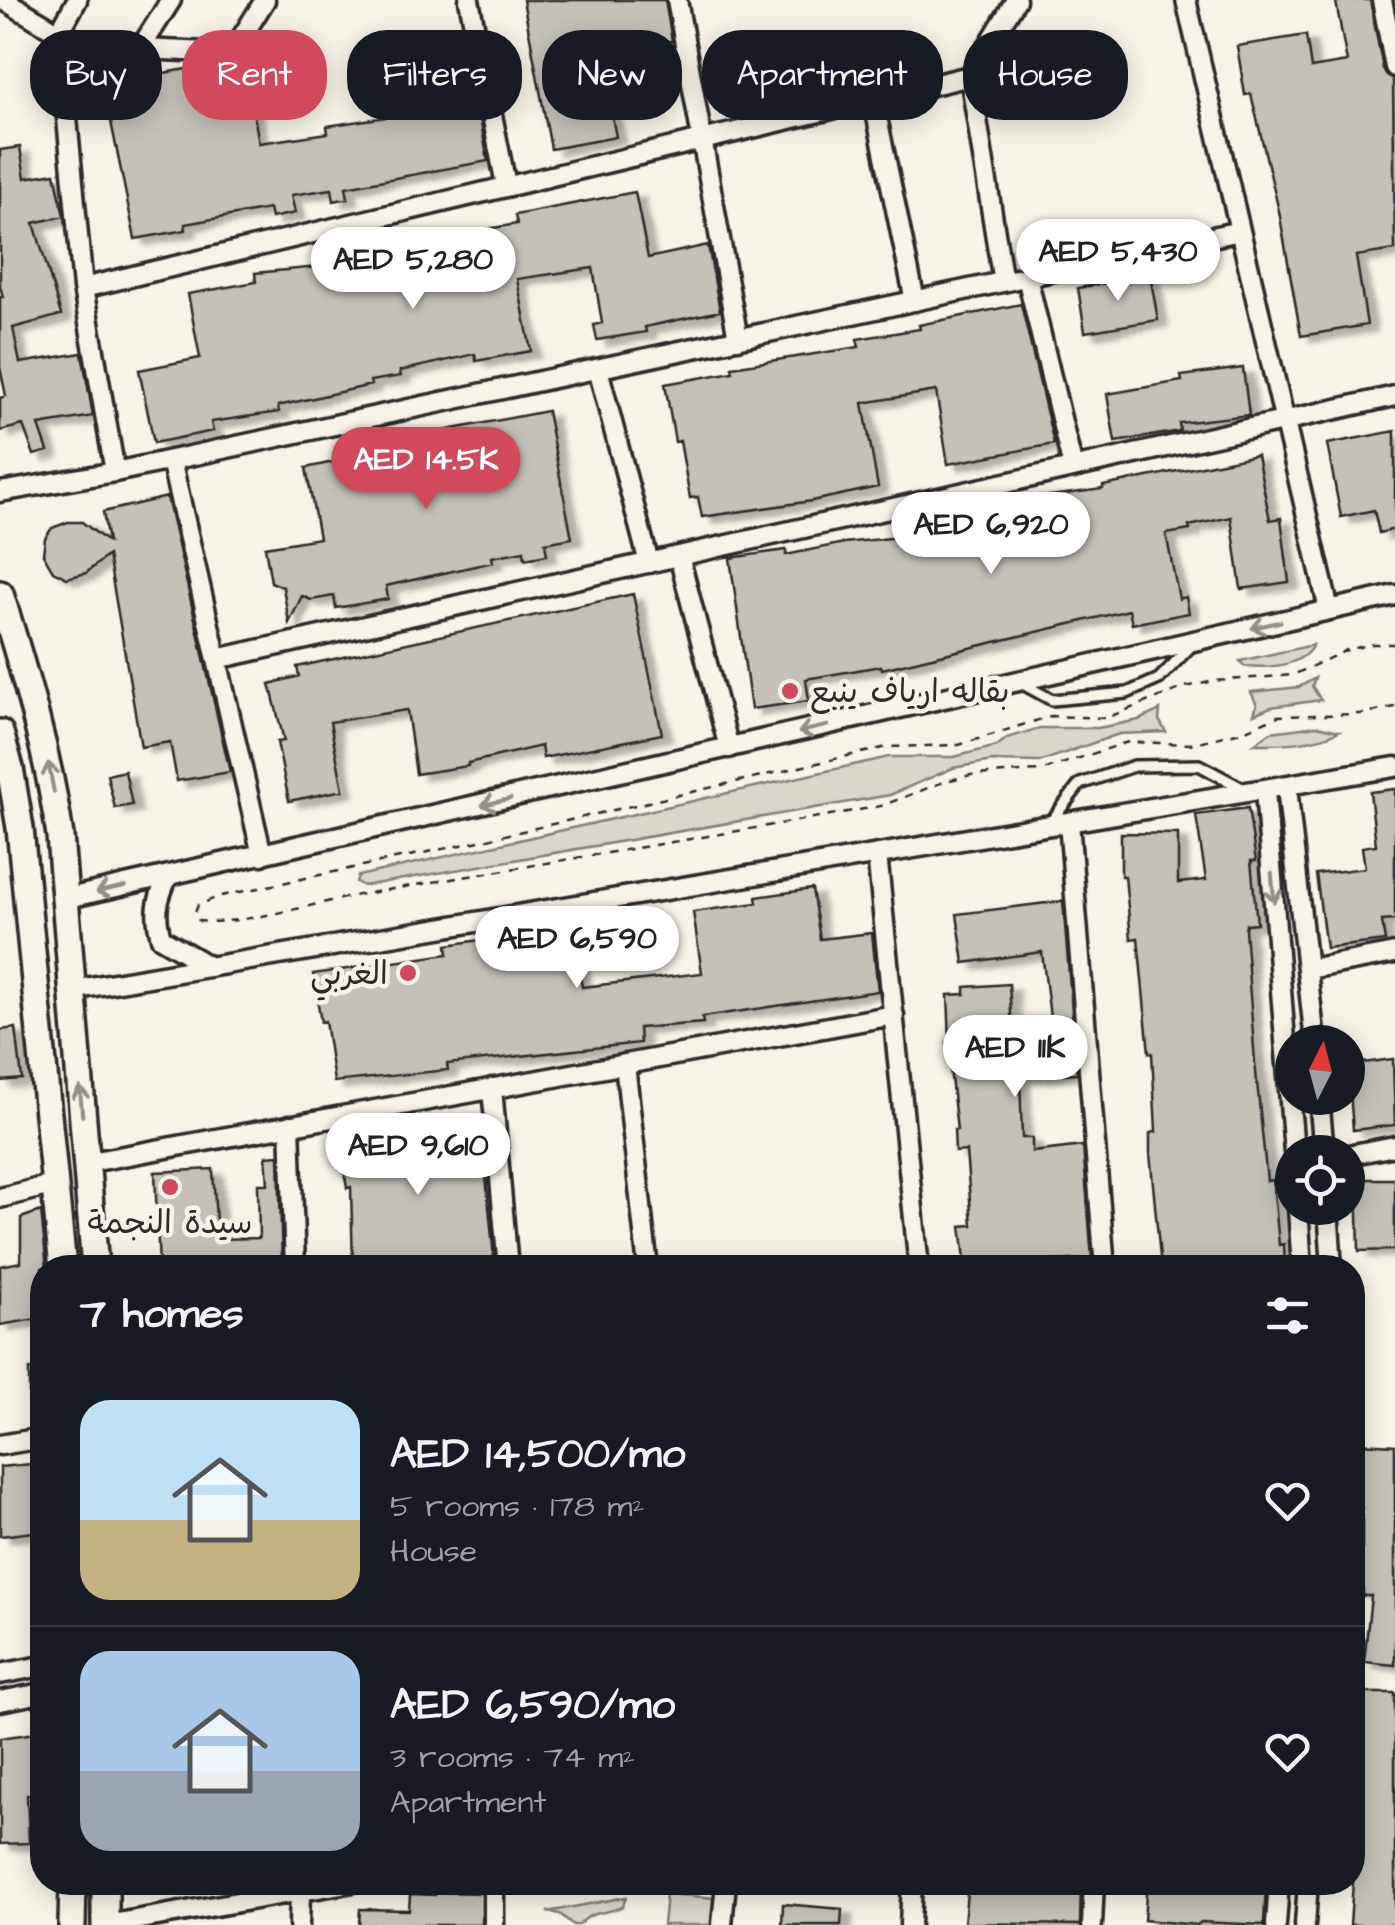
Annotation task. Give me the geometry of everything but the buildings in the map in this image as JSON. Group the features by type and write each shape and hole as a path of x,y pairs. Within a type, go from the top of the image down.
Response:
{"main road":[{"path":"0,594 51,774 60,836 95,1255"},
{"path":"0,733 20,828 62,1255"},
{"path":"72,1895 72,1925"},
{"path":"105,1895 106,1925"}],"street":[{"path":"4,0 54,30"},
{"path":"61,30 78,0"},
{"path":"171,0 140,49 232,53 266,0"},
{"path":"469,0 506,185"},
{"path":"676,0 738,338"},
{"path":"998,30 1016,0"},
{"path":"1186,0 1330,610"},
{"path":"1382,0 1395,67"},
{"path":"67,120 83,288 115,472"},
{"path":"83,288 776,120"},
{"path":"877,120 915,301"},
{"path":"977,120 1003,282"},
{"path":"0,492 115,472 1240,231"},
{"path":"1027,277 1073,468"},
{"path":"598,368 649,563"},
{"path":"217,660 1395,396"},
{"path":"171,460 262,855"},
{"path":"679,556 728,748"},
{"path":"64,899 1395,596"},
{"path":"72,990 1395,767"},
{"path":"1287,787 1313,1025"},
{"path":"1257,792 1292,1135"},
{"path":"1069,822 1104,1255"},
{"path":"877,854 919,1255"},
{"path":"168,876 156,903 155,918 161,938 210,967"},
{"path":"1308,969 1395,953"},
{"path":"86,1163 894,1015"},
{"path":"625,1064 647,1255"},
{"path":"492,1088 507,1255"},
{"path":"290,1125 295,1255"},
{"path":"1365,1152 1395,1146"},
{"path":"0,1198 55,1184"},
{"path":"1299,1225 1301,1255"},
{"path":"1329,1225 1331,1255"},
{"path":"0,1446 30,1440"},
{"path":"0,1674 30,1668"},
{"path":"0,1701 30,1695"},
{"path":"106,1925 282,1895"},
{"path":"300,1895 300,1925"},
{"path":"494,1895 494,1925"},
{"path":"722,1925 725,1895"},
{"path":"910,1925 911,1895"},
{"path":"1092,1925 1093,1895"},
{"path":"1276,1925 1278,1895"},
{"path":"1305,1925 1307,1895"}],"lane":[{"path":"1019,682 1052,700 1127,693 1159,679 1184,658 1196,641"},
{"path":"1047,826 1080,784 1134,766 1200,765 1257,792"}],"path":[{"path":"1395,644 1347,650 1293,675 1185,687 1106,718 1051,716 960,746 887,747 221,896 198,905 195,913 199,921 239,918 881,806 958,778 1040,770 1128,742 1190,744 1241,732 1278,716 1361,714 1395,707"}],"shaded area":[{"path":"1313,645 1308,653 1283,665 1244,666 1240,661"},
{"path":"1315,678 1312,686 1321,700 1271,707 1254,714 1257,705 1251,692 1299,687"},
{"path":"1160,710 1159,720 1166,732 1119,734 1039,762 992,761 953,768 890,795 363,886 356,882 358,876 889,757 954,757 997,746 1007,738 1040,728 1098,728 1139,720"},
{"path":"1317,726 1339,731 1309,741 1254,744 1271,732"},
{"path":"666,1895 716,1898 714,1925 663,1925"},
{"path":"626,1897 623,1906 589,1917 579,1925 573,1925 560,1914 547,1912"}],"place":[{"name":"بقاله ارياف ينبع","path":"790,691"},
{"name":"الغربي","path":"408,973"},
{"name":"سيدة النجمة","path":"170,1187"}]}
